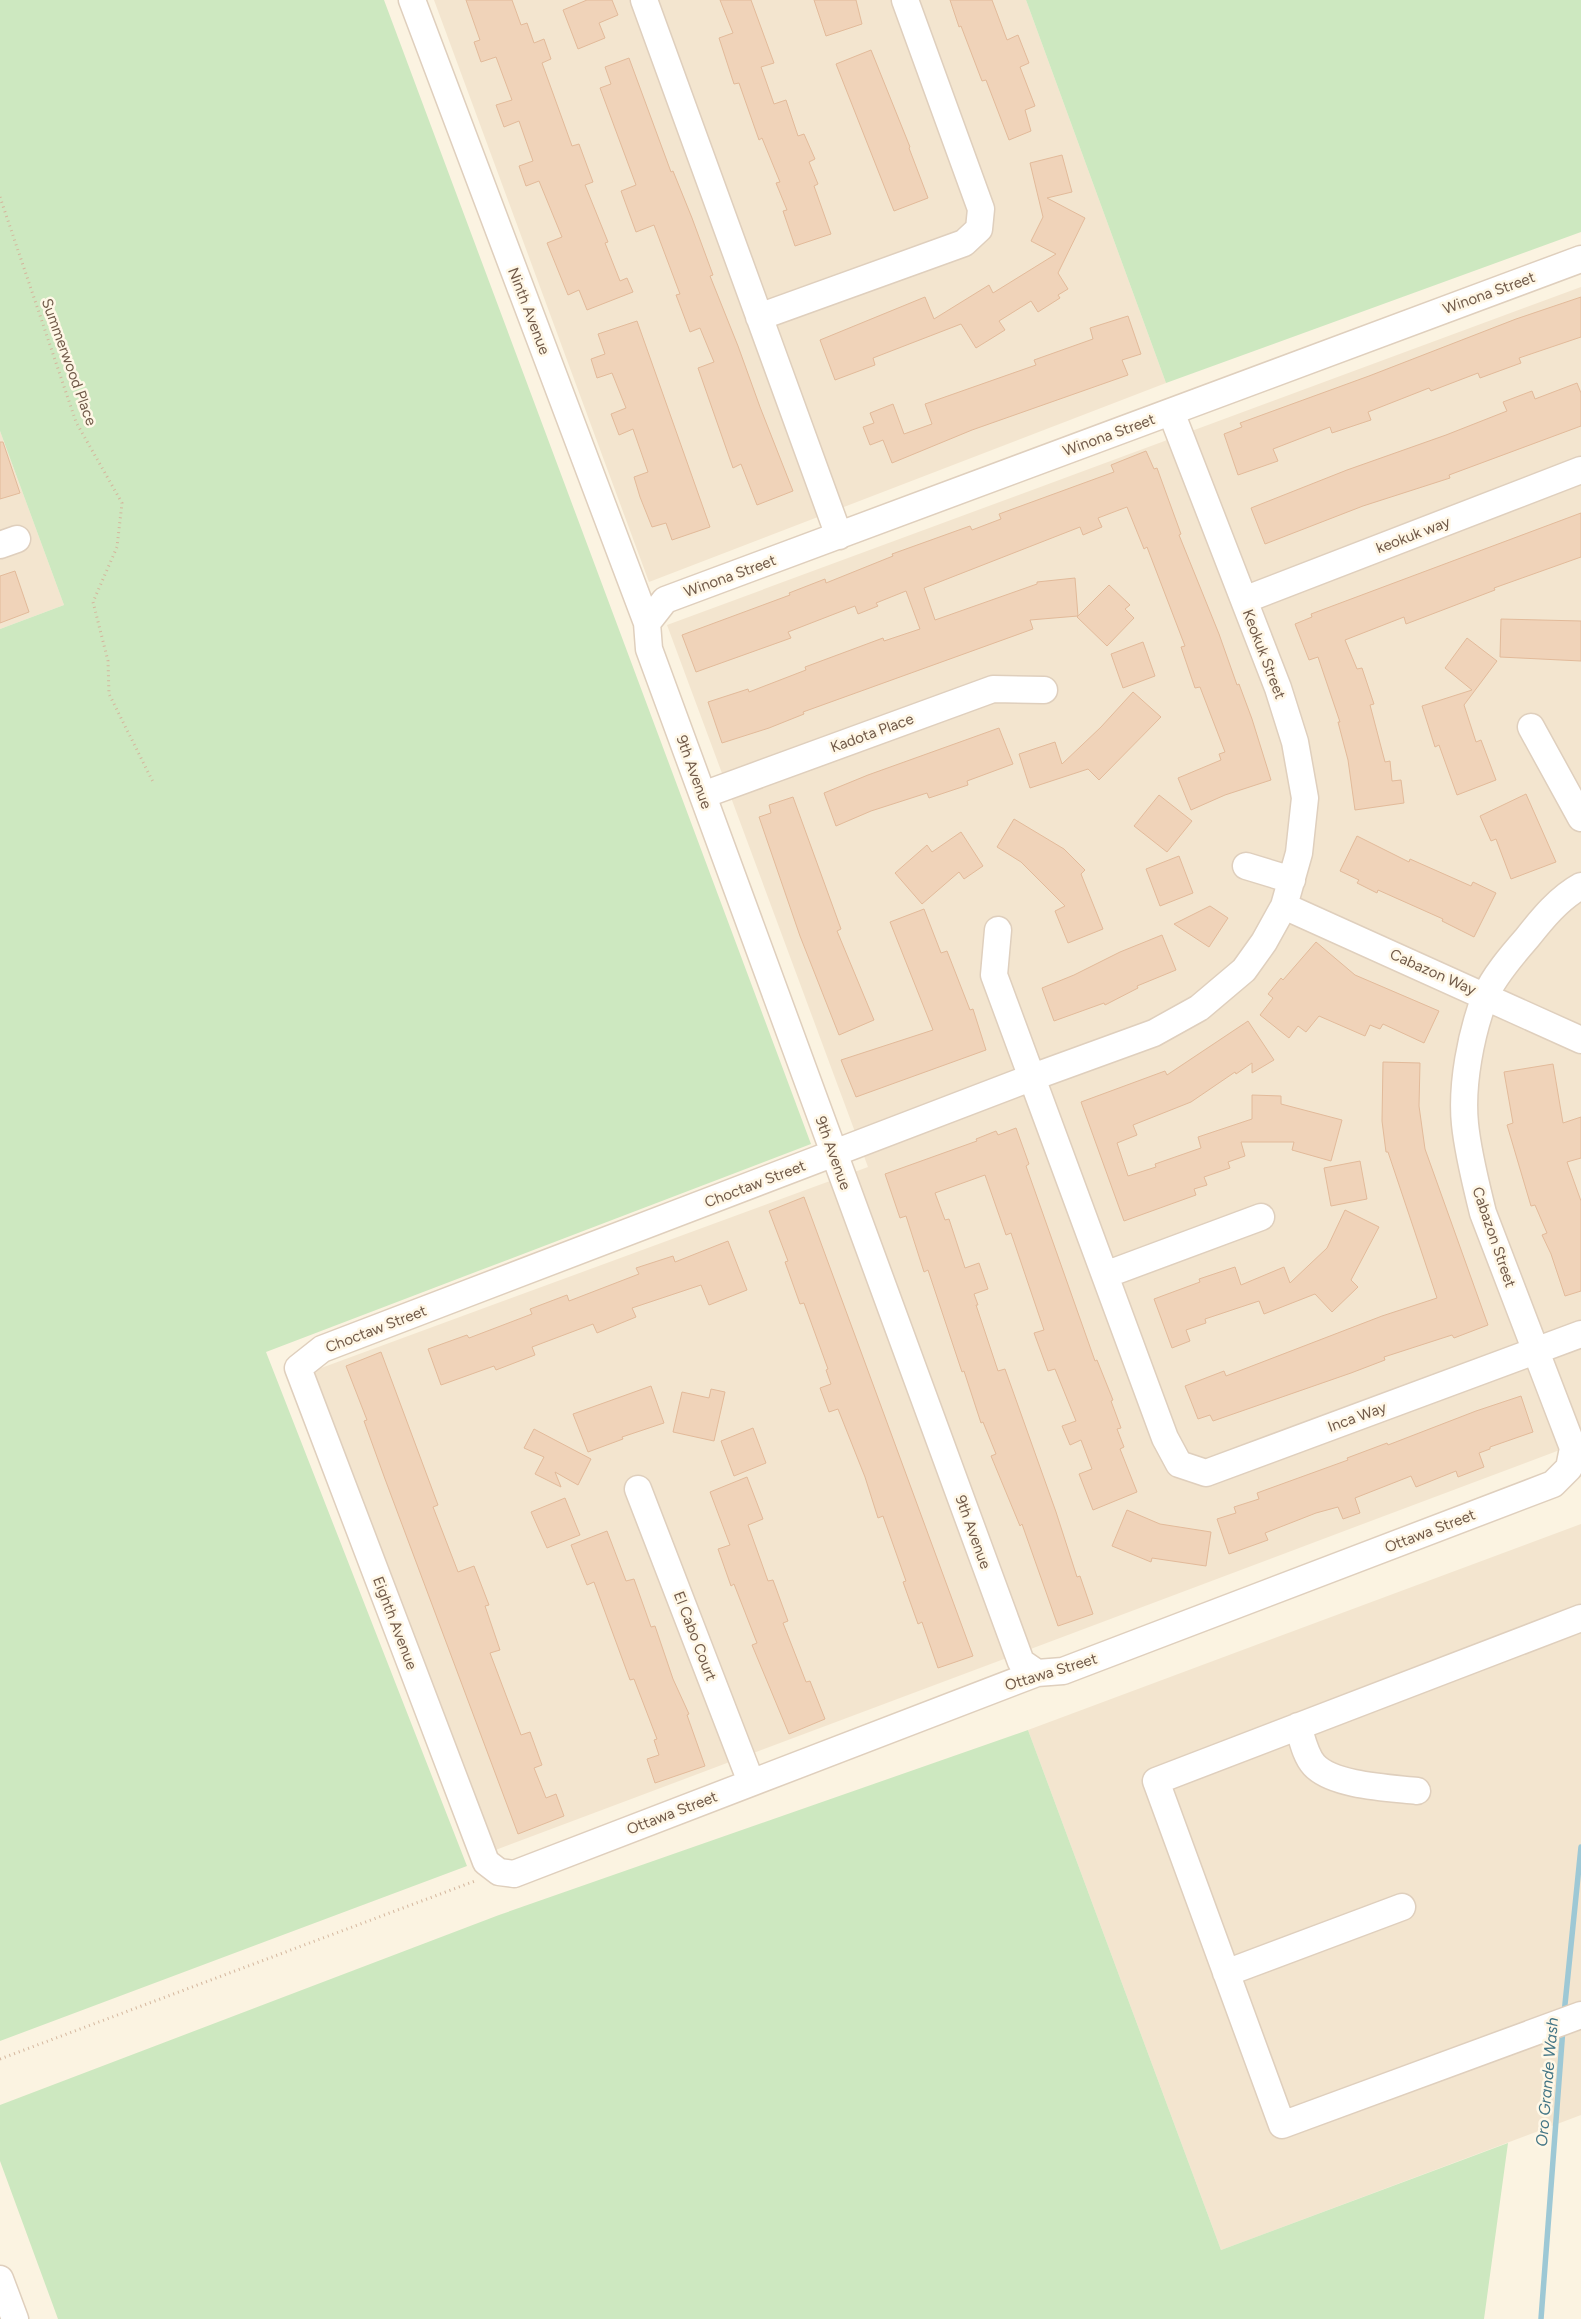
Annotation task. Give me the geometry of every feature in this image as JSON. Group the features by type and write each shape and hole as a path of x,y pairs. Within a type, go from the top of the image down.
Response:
{"street":[{"name":"Ninth Avenue","path":"412,0 647,623"},
{"path":"644,0 839,536"},
{"path":"759,317 964,243 980,229 981,209 905,0"},
{"name":"Winona Street","path":"647,623 666,600 1581,259"},
{"name":"Keokuk Street","path":"1171,412 1278,688 1296,742 1305,798 1299,853 1284,906"},
{"name":"keokuk way","path":"1244,600 1581,470"},
{"name":"9th Avenue","path":"647,623 649,649 1021,1662 1037,1673"},
{"name":"Kadota Place","path":"703,795 993,689 1044,690"},
{"path":"1531,727 1581,818"},
{"path":"1246,866 1292,880"},
{"name":"Cabazon Street","path":"1569,1468 1573,1448 1483,1213 1464,1123 1466,1076 1486,996 1510,958 1543,918 1569,893 1581,886"},
{"name":"Choctaw Street","path":"298,1368 322,1349 1032,1077 1154,1033 1200,1008 1244,970 1264,942 1284,906"},
{"name":"Cabazon Way","path":"1284,906 1581,1040"},
{"path":"998,930 994,975 1105,1275 1261,1217"},
{"name":"Inca Way","path":"1105,1275 1165,1438 1178,1464 1206,1473 1581,1334"},
{"name":"Eighth Avenue","path":"298,1368 486,1862 499,1872"},
{"name":"Ottawa Street","path":"499,1872 514,1874 1037,1673 1063,1671 1553,1484 1569,1468"},
{"name":"El Cabo Court","path":"638,1489 751,1782"},
{"path":"1581,1618 1156,1781 1282,2125 1581,2015"},
{"path":"1298,1726 1315,1767 1334,1777 1355,1784 1417,1791"},
{"path":"1226,1972 1402,1907"},
{"path":"0,2279 15,2319"}],"path":[{"name":"Summerwood Place","path":"0,197 76,422 122,503 118,547 93,602 108,661 109,694 153,782"},
{"path":"0,2059 499,1872"}],"shaded area":[{"path":"434,0 1026,0 1166,383 649,582"},
{"path":"1581,287 1581,1442 477,1857 313,1371 868,1167 667,625"},
{"path":"0,431 64,605 0,629"},
{"path":"1581,1524 1581,2115 1221,2250 1028,1730"}],"green space":[{"path":"0,0 384,0 811,1144 266,1352 467,1866 0,2041 0,629 64,605 0,431"},
{"path":"1026,0 1581,0 1581,232 1166,383"},
{"path":"1028,1730 1221,2250 1508,2143 1484,2319 58,2319 0,2161 0,2105 499,1915"}],"building":[{"path":"466,0 512,0 521,25 527,23 534,43 544,39 551,59 542,63 572,146 579,144 593,182 585,185 608,242 605,243 620,281 627,278 633,292 587,310 579,290 568,295 547,243 562,237 539,181 526,186 519,166 533,161 519,121 504,127 496,105 512,100 496,57 481,62 474,42 480,40"},
{"path":"587,0 612,0 618,15 599,23 605,38 578,49 563,10"},
{"path":"720,0 751,0 774,63 761,67 774,104 786,100 798,136 804,134 815,159 809,162 818,184 814,186 831,234 795,246 783,211 787,210 776,183 780,182 762,138 759,140 739,83 734,84 719,38 733,33"},
{"path":"814,0 856,0 862,24 826,36"},
{"path":"950,0 992,0 1007,40 1018,35 1029,63 1020,67 1035,106 1025,110 1031,131 1009,140 986,80 982,81 961,26 959,27"},
{"path":"871,50 910,147 928,198 894,211 836,64"},
{"path":"629,58 671,172 673,171 692,218 713,275 710,276 793,491 757,505 741,464 733,468 698,368 714,362 700,328 690,332 676,295 680,294 654,225 636,232 621,191 636,185 600,88 611,84 605,67"},
{"path":"1062,155 1072,192 1047,198 1085,218 1058,273 1068,289 1058,295 1060,298 1038,312 1031,301 999,321 1005,330 976,348 961,324 873,358 875,365 835,380 820,340 925,297 934,319 989,285 993,293 1056,254 1031,241 1043,217 1030,163"},
{"path":"1581,297 1581,337 1519,358 1521,363 1480,378 1478,373 1431,391 1429,388 1368,412 1371,420 1332,433 1330,427 1273,449 1278,461 1238,475 1224,434 1242,427 1240,423 1369,376 1516,319"},
{"path":"1128,316 1141,354 1122,360 1128,375 972,430 892,463 883,440 870,445 863,427 874,423 870,413 893,404 904,434 932,424 925,404 1036,365 1034,360 1093,339 1090,328"},
{"path":"637,321 710,527 672,540 666,523 652,527 640,497 634,477 648,472 633,429 619,435 611,414 626,408 612,373 597,378 591,359 605,354 598,334"},
{"path":"1577,383 1581,393 1581,426 1449,475 1450,478 1363,506 1265,544 1251,508 1347,470 1507,411 1503,402 1532,391 1535,399"},
{"path":"0,442 3,442 20,493 0,499"},
{"path":"1146,451 1154,469 1157,468 1181,534 1179,535 1252,719 1271,780 1225,795 1191,810 1178,778 1221,760 1219,754 1225,752 1200,687 1195,688 1181,647 1185,646 1147,547 1144,549 1127,507 1098,518 1102,527 1083,535 1080,527 924,588 935,620 1037,584 1037,582 1075,578 1078,616 1030,620 1033,629 803,712 804,714 769,728 722,743 708,702 748,689 749,692 806,670 805,667 883,638 884,641 920,629 906,591 876,603 878,606 858,614 855,606 788,632 791,638 696,672 682,635 790,595 789,593 825,579 826,583 893,556 892,554 970,526 972,530 1001,519 999,514 1114,472 1111,465"},
{"path":"1581,513 1581,557 1494,588 1495,590 1406,624 1404,617 1345,640 1357,669 1362,668 1374,704 1370,705 1385,762 1390,761 1392,781 1401,780 1404,803 1355,810 1348,760 1338,722 1340,722 1318,657 1309,660 1295,624 1312,617 1311,614"},
{"path":"15,571 29,612 0,623 0,576"},
{"path":"1109,585 1130,605 1125,609 1134,618 1107,646 1077,617"},
{"path":"1501,619 1581,621 1581,661 1500,657"},
{"path":"1467,638 1497,661 1464,705 1476,742 1481,740 1496,780 1457,795 1439,745 1435,747 1422,706 1472,690 1445,668"},
{"path":"1143,642 1155,676 1123,688 1111,654"},
{"path":"1133,692 1161,717 1099,780 1088,769 1030,788 1019,754 1055,742 1062,764 1101,727"},
{"path":"999,728 1013,764 967,781 968,785 929,798 927,793 871,811 836,826 824,793 868,775"},
{"path":"1526,794 1556,862 1511,879 1496,839 1491,841 1480,816"},
{"path":"1159,795 1192,821 1167,852 1134,826"},
{"path":"793,797 841,929 837,931 874,1020 839,1035 800,936 759,817 771,813 769,805"},
{"path":"1014,819 1064,849 1085,870 1081,874 1103,929 1068,943 1055,911 1065,906 1021,862 997,847"},
{"path":"961,832 983,866 964,879 959,872 922,904 895,873 927,845 932,852"},
{"path":"1357,836 1409,862 1410,859 1471,886 1473,882 1496,893 1474,937 1442,921 1443,919 1378,890 1377,893 1357,883 1359,880 1340,871"},
{"path":"1179,856 1193,893 1160,906 1146,869"},
{"path":"1210,906 1228,918 1209,947 1174,924"},
{"path":"924,909 941,953 947,951 970,1010 973,1009 986,1050 856,1097 841,1060 933,1030 890,922"},
{"path":"1162,935 1176,970 1137,986 1138,988 1105,1005 1104,1003 1054,1021 1042,988"},
{"path":"1316,942 1355,975 1439,1011 1424,1043 1383,1024 1380,1029 1370,1025 1365,1036 1319,1016 1306,1032 1298,1026 1289,1038 1260,1015 1273,998 1268,994 1281,978 1283,980"},
{"path":"1248,1021 1274,1060 1252,1073 1252,1063 1236,1074 1235,1072 1191,1102 1133,1125 1137,1135 1117,1143 1128,1176 1156,1167 1155,1164 1201,1148 1198,1137 1252,1119 1252,1095 1281,1096 1281,1104 1342,1120 1331,1161 1292,1150 1294,1142 1241,1142 1245,1156 1228,1162 1230,1168 1204,1177 1207,1185 1194,1189 1196,1195 1124,1221 1081,1102 1165,1071 1167,1075"},
{"path":"1383,1062 1420,1063 1419,1106 1425,1149 1488,1325 1454,1338 1452,1335 1384,1357 1385,1360 1351,1373 1213,1421 1210,1415 1198,1419 1185,1386 1224,1371 1226,1376 1382,1316 1437,1298 1388,1152 1386,1152 1382,1121"},
{"path":"1553,1064 1563,1123 1581,1117 1581,1158 1567,1162 1581,1201 1581,1291 1565,1296 1551,1254 1542,1235 1547,1233 1535,1205 1531,1206 1507,1125 1513,1123 1504,1072"},
{"path":"1016,1128 1029,1164 1026,1166 1095,1361 1097,1360 1113,1400 1111,1401 1121,1428 1117,1429 1124,1447 1120,1449 1137,1492 1093,1510 1079,1474 1092,1469 1081,1440 1070,1445 1062,1426 1076,1421 1055,1369 1048,1371 1034,1333 1044,1330 1011,1233 1006,1235 985,1175 935,1193 945,1220 949,1219 965,1268 979,1263 988,1289 974,1294 978,1305 976,1305 998,1371 1005,1369 1077,1577 1080,1576 1093,1614 1058,1626 1022,1524 1020,1526 991,1456 996,1454 983,1422 981,1423 964,1371 962,1372 928,1270 924,1272 906,1216 900,1218 885,1174 977,1141 976,1139 996,1131 998,1135"},
{"path":"1360,1161 1367,1199 1331,1206 1324,1168"},
{"path":"804,1197 973,1656 938,1668 922,1622 918,1624 903,1582 906,1581 883,1516 878,1518 865,1477 838,1409 829,1412 820,1388 831,1384 826,1370 828,1369 804,1303 800,1304 785,1262 788,1261 769,1211"},
{"path":"1345,1210 1379,1227 1351,1280 1358,1287 1332,1312 1315,1294 1264,1314 1259,1301 1205,1319 1206,1323 1186,1330 1190,1341 1172,1348 1154,1299 1200,1282 1199,1279 1235,1267 1241,1285 1284,1267 1290,1283 1327,1248"},
{"path":"728,1241 747,1290 709,1305 701,1285 632,1308 636,1317 597,1333 593,1324 532,1347 535,1355 496,1370 494,1366 441,1385 428,1349 467,1335 469,1338 532,1314 530,1309 567,1295 569,1301 639,1274 636,1268 673,1256 675,1262"},
{"path":"381,1352 438,1505 433,1507 458,1572 474,1566 489,1605 485,1606 500,1650 490,1653 521,1735 530,1732 542,1765 534,1768 546,1798 556,1794 564,1816 518,1834 385,1479 364,1421 367,1420 346,1366"},
{"path":"651,1386 664,1423 622,1437 623,1439 588,1452 573,1414"},
{"path":"711,1389 725,1392 714,1441 673,1432 682,1392 709,1398"},
{"path":"1521,1396 1533,1432 1490,1447 1490,1449 1479,1453 1484,1467 1458,1477 1456,1471 1416,1487 1411,1476 1355,1498 1360,1513 1343,1519 1338,1507 1316,1513 1265,1533 1268,1540 1229,1554 1217,1519 1236,1513 1234,1507 1259,1499 1257,1493 1348,1460 1347,1458 1387,1443 1388,1445"},
{"path":"753,1428 766,1463 734,1476 721,1441"},
{"path":"534,1429 591,1459 578,1485 555,1472 561,1487 535,1474 544,1457 524,1448"},
{"path":"747,1477 763,1519 748,1525 768,1581 773,1580 788,1621 783,1623 806,1682 810,1681 825,1719 789,1734 752,1645 757,1643 734,1584 731,1586 718,1549 730,1545 710,1492"},
{"path":"565,1498 580,1535 547,1548 531,1512"},
{"path":"1127,1510 1160,1524 1211,1532 1206,1566 1152,1558 1151,1562 1112,1546"},
{"path":"607,1531 626,1581 634,1579 651,1627 655,1626 673,1679 689,1714 687,1715 705,1766 655,1783 647,1759 659,1755 654,1740 657,1739 634,1679 630,1680 594,1582 587,1585 571,1545"}],"waterway":[{"name":"Oro Grande Wash","path":"1564,2014 1581,1847"},
{"name":"Oro Grande Wash","path":"1541,2319 1563,2028"}]}
